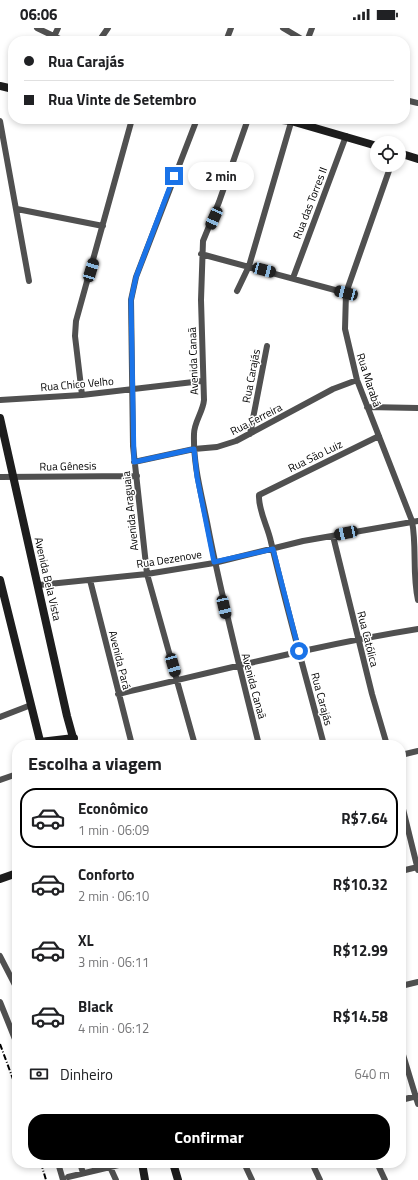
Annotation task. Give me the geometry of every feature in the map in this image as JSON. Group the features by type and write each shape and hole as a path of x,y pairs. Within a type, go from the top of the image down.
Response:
{"street":[{"path":"37,28 48,36"},
{"path":"283,28 297,36"},
{"path":"0,121 29,281"},
{"path":"82,395 75,336 76,321 131,124"},
{"name":"Avenida Araguaia","path":"194,124 136,277 131,300 134,462 137,476 147,574 194,740"},
{"name":"Avenida Canaã","path":"246,124 218,207 203,241 201,254 203,408 194,432 194,449 197,477 214,562 238,665 258,740"},
{"path":"237,291 249,266 291,124"},
{"path":"306,124 370,144"},
{"name":"Rua das Torres II","path":"293,278 346,136"},
{"path":"406,155 418,159"},
{"name":"Rua Marabá","path":"389,172 346,293 346,329 357,380 415,521 414,574 418,600"},
{"path":"17,209 103,226"},
{"path":"201,254 346,293"},
{"name":"Rua Carajás","path":"250,434 268,346"},
{"name":"Rua Ferreira","path":"134,462 194,449 217,447 236,441 333,389 357,380"},
{"name":"Rua Chico Velho","path":"0,400 82,395 202,381"},
{"path":"367,407 418,408"},
{"name":"Avenida Bela Vista","path":"0,418 74,740"},
{"name":"Rua São Luiz","path":"259,495 379,436"},
{"name":"Rua Gênesis","path":"0,477 14,475 25,477 137,476"},
{"name":"Rua Carajás","path":"259,495 261,509 273,549 323,740"},
{"name":"Rua Dezenove","path":"39,585 147,574 214,562 333,536 415,521"},
{"name":"Rua Católica","path":"333,536 358,638 386,740"},
{"name":"Avenida Pará","path":"90,580 131,740"},
{"path":"0,583 39,740"},
{"path":"118,694 358,638 418,629"},
{"path":"0,717 31,705"},
{"path":"406,754 418,751"},
{"path":"0,780 12,776"},
{"path":"406,821 418,868 406,870"},
{"path":"0,880 12,876"},
{"path":"0,956 12,979"},
{"path":"406,985 418,982"},
{"path":"0,1002 12,1032"},
{"path":"406,1064 418,1104"},
{"path":"406,1099 416,1097"},
{"path":"61,1168 66,1178 106,1168"},
{"path":"82,1168 83,1173"},
{"path":"110,1168 116,1180"},
{"path":"143,1168 145,1180"},
{"path":"174,1168 178,1180"},
{"path":"246,1168 252,1180"},
{"path":"314,1168 320,1180"},
{"path":"380,1168 386,1180"}],"railway":[{"path":"0,1044 12,1076"},
{"path":"42,1168 46,1180"}],"route":[{"path":"174,176 136,277 131,300 134,462 194,449 197,477 214,562 273,549 299,651"}]}
